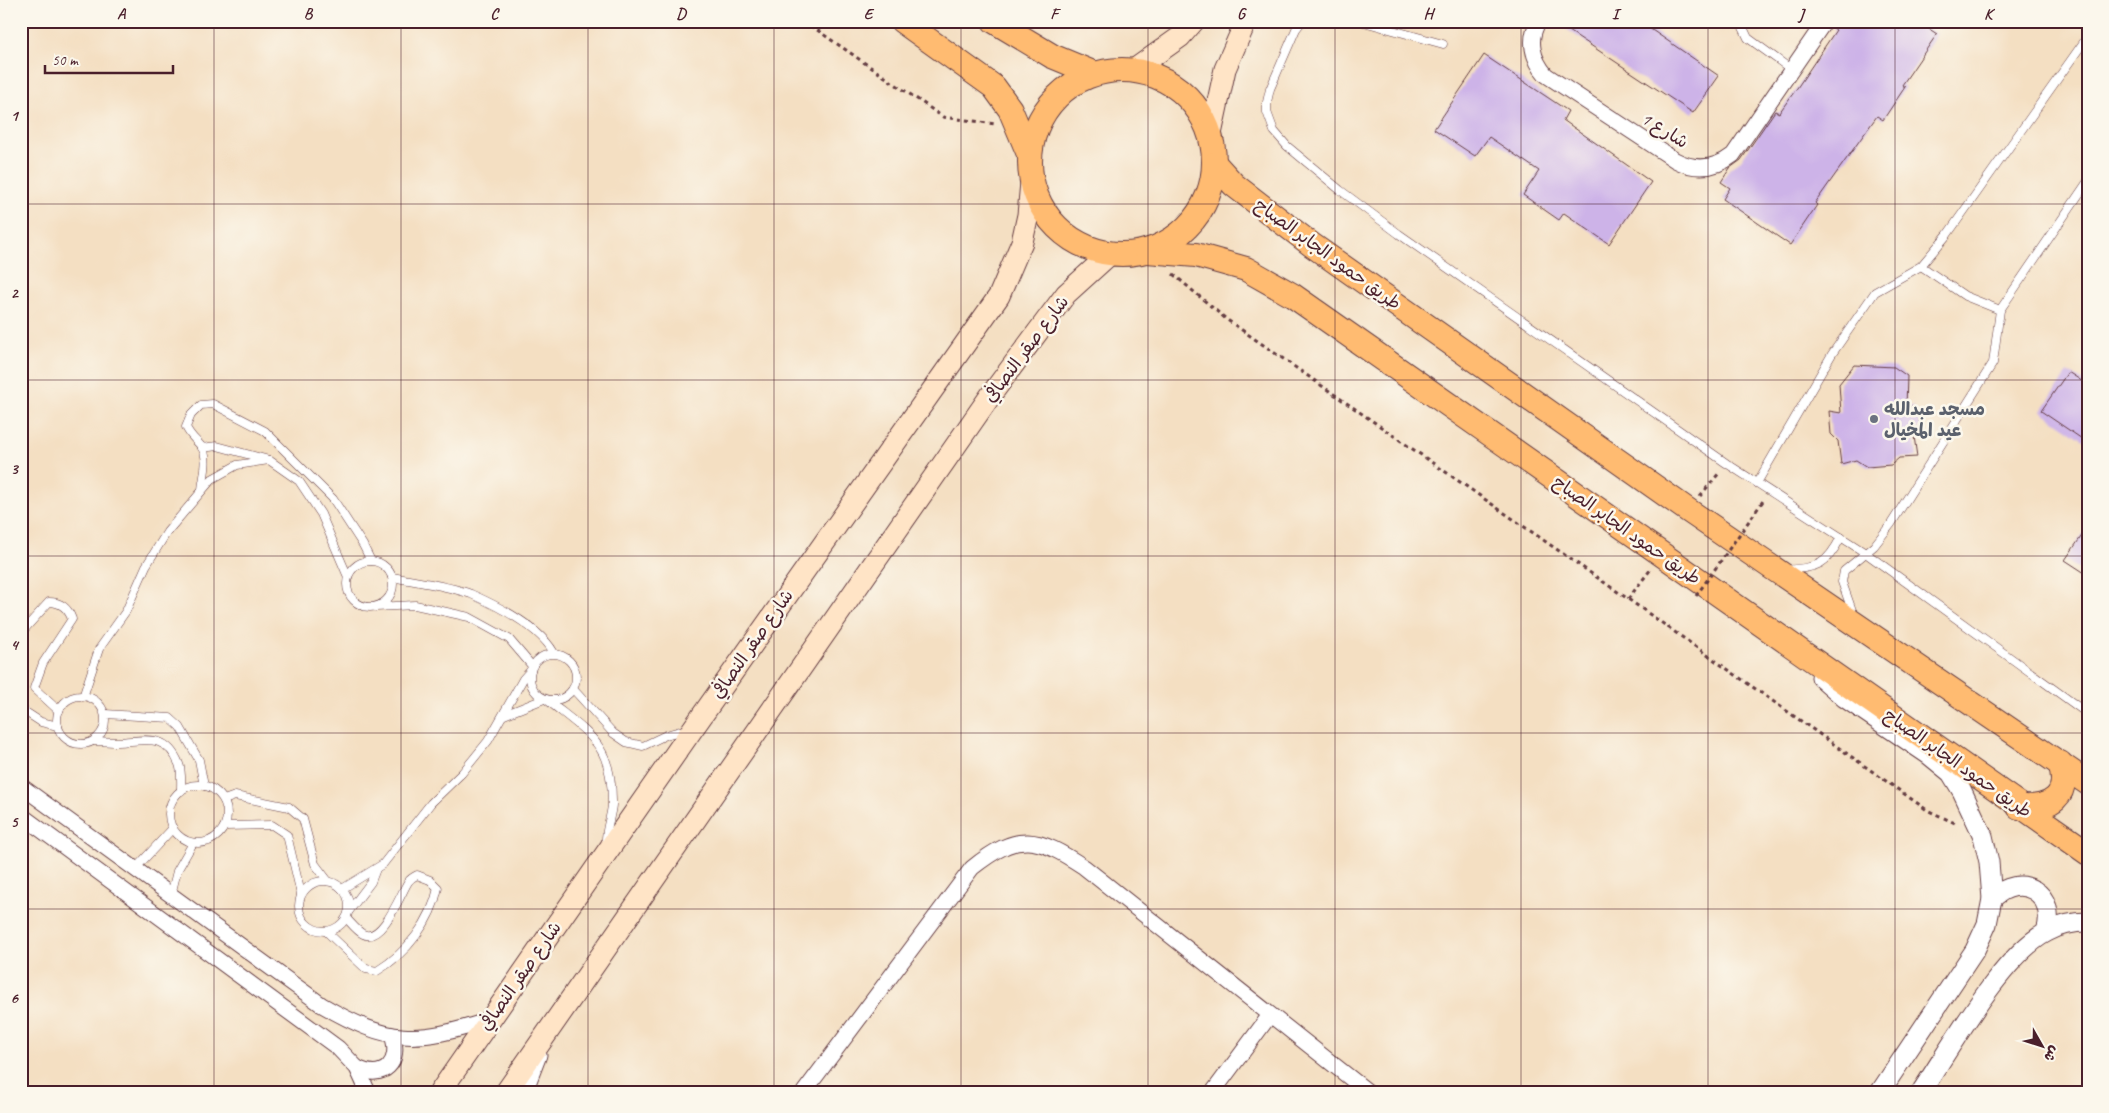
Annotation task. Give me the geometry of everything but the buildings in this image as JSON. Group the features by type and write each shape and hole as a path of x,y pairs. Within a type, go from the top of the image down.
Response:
{"main road":[{"path":"902,21 994,87 1010,109 1029,154"},
{"path":"994,21 1052,56 1093,73"},
{"path":"1135,69 1180,37 1194,21"},
{"path":"1211,134 1194,103 1168,80 1135,69 1114,69 1093,73 1069,85 1049,104 1035,127 1029,154 1031,182 1041,208 1059,230 1082,246 1110,254 1128,254 1147,251 1174,238 1195,218 1209,192 1215,164 1211,134 1225,68 1246,21"},
{"name":"طريق حمود الجابر الصباح","path":"1215,164 1234,185 1312,245 1689,511 2088,783"},
{"name":"شارع صقر النصافي","path":"440,1092 694,727 998,296 1022,242 1028,215 1031,182"},
{"name":"طريق حمود الجابر الصباح","path":"1147,251 1196,255 1246,269 1292,295 1772,630 2019,807 2088,853"},
{"name":"شارع صقر النصافي","path":"506,1092 994,392 1066,294 1110,254"},
{"path":"2019,807 2036,808 2047,805 2056,797 2063,780 2060,763"}],"street":[{"name":"شارع 1","path":"1539,21 1534,32 1534,58 1546,75 1675,160 1694,167 1716,166 1733,155 1825,21"},
{"path":"1772,630 1845,698 1929,755 1951,773 1962,791 1983,836 1989,862 1992,899 1986,924 1975,950 1880,1092"},
{"path":"21,786 322,1005 352,1023 392,1035 420,1038 452,1032 489,1020"},
{"path":"21,815 338,1048 357,1068 368,1092"},
{"path":"804,1092 972,868 995,850 1015,842 1041,843 1063,854 1084,868 1368,1092"},
{"path":"1992,899 2000,891 2009,887 2020,886 2034,890 2046,901 2049,911 2046,932"},
{"path":"1921,1092 1993,984 2015,957 2046,932 2074,922 2088,922"},
{"path":"1213,1092 1270,1015"},
{"path":"528,1092 528,1081 552,1026"},
{"path":"357,1068 367,1073 373,1073 388,1067 395,1057 396,1046 392,1035"}],"lane":[{"path":"1302,21 1296,29 1270,89 1267,102 1270,122 1280,140 1340,190 1399,234 1757,484 1866,554 2088,714"},
{"path":"1360,21 1443,44"},
{"path":"1740,21 1748,38 1792,70"},
{"path":"1757,484 1832,354 1875,292 1921,266 1968,205 2088,36"},
{"path":"1857,625 1842,582 1844,571 1852,562 1866,554 1898,513 1993,363 2000,310 2088,181"},
{"path":"1921,266 1965,296 2000,310"},
{"path":"202,490 206,467 202,448 190,436 186,427 191,415 201,405 213,404 265,431 333,498 371,561"},
{"path":"202,448 217,446 269,460 299,481 321,514 348,576 347,591 355,603 369,608 415,605 469,618 509,639 531,668 530,677 533,689 595,740 608,761 612,779 612,812 606,839 608,851"},
{"path":"83,697 99,649 126,611 146,566 167,532 212,479 237,465 269,460"},
{"path":"1776,571 1816,567 1827,560 1841,537"},
{"path":"348,576 357,565 371,561 384,566 392,576 470,594 524,622 548,641 554,653"},
{"path":"376,607 388,599 392,592 392,576"},
{"path":"21,633 49,602 57,602 69,612 72,619 43,663 34,688 58,711"},
{"path":"327,932 341,925 371,882 376,869 431,803 462,774 488,741 531,668 540,657 554,653 562,655 573,664 576,678 573,689 559,700 546,699 504,715"},
{"path":"573,689 613,733 626,742 643,746 666,735 694,727"},
{"path":"94,741 104,729 105,714 97,701 90,697 68,700 58,711 58,726 61,733 72,743 80,745 94,741 119,742 144,739 159,742 169,748 180,765 181,791"},
{"path":"21,709 41,722 58,726"},
{"path":"105,714 170,718 180,727 199,760 204,786"},
{"path":"204,786 219,793 224,800 227,816 225,826 216,837 209,841 193,843 178,835 173,828 170,821 171,804 181,791 188,787 204,786"},
{"path":"224,800 235,796 289,808 303,819 315,864 328,881 342,889 346,896 347,915 363,934 371,936 377,932 400,902 408,880 416,874 430,880 438,888 435,906 412,942 396,960 377,972 366,968 327,932 311,929 300,917 298,902 301,894 313,884 328,881"},
{"path":"225,826 272,825 287,835 301,894"},
{"path":"135,869 173,828"},
{"path":"171,895 177,870 193,843"},
{"path":"342,889 376,869"}],"path":[{"path":"804,21 943,117 1019,128"},
{"path":"1147,251 1226,319 1628,599 1926,810 1983,836"},
{"path":"1689,511 1720,472"},
{"path":"1696,596 1763,501"},
{"path":"1628,599 1661,554"}],"place":[{"name":"مسجد عبدالله عيد المخيال","path":"1874,419"}]}
